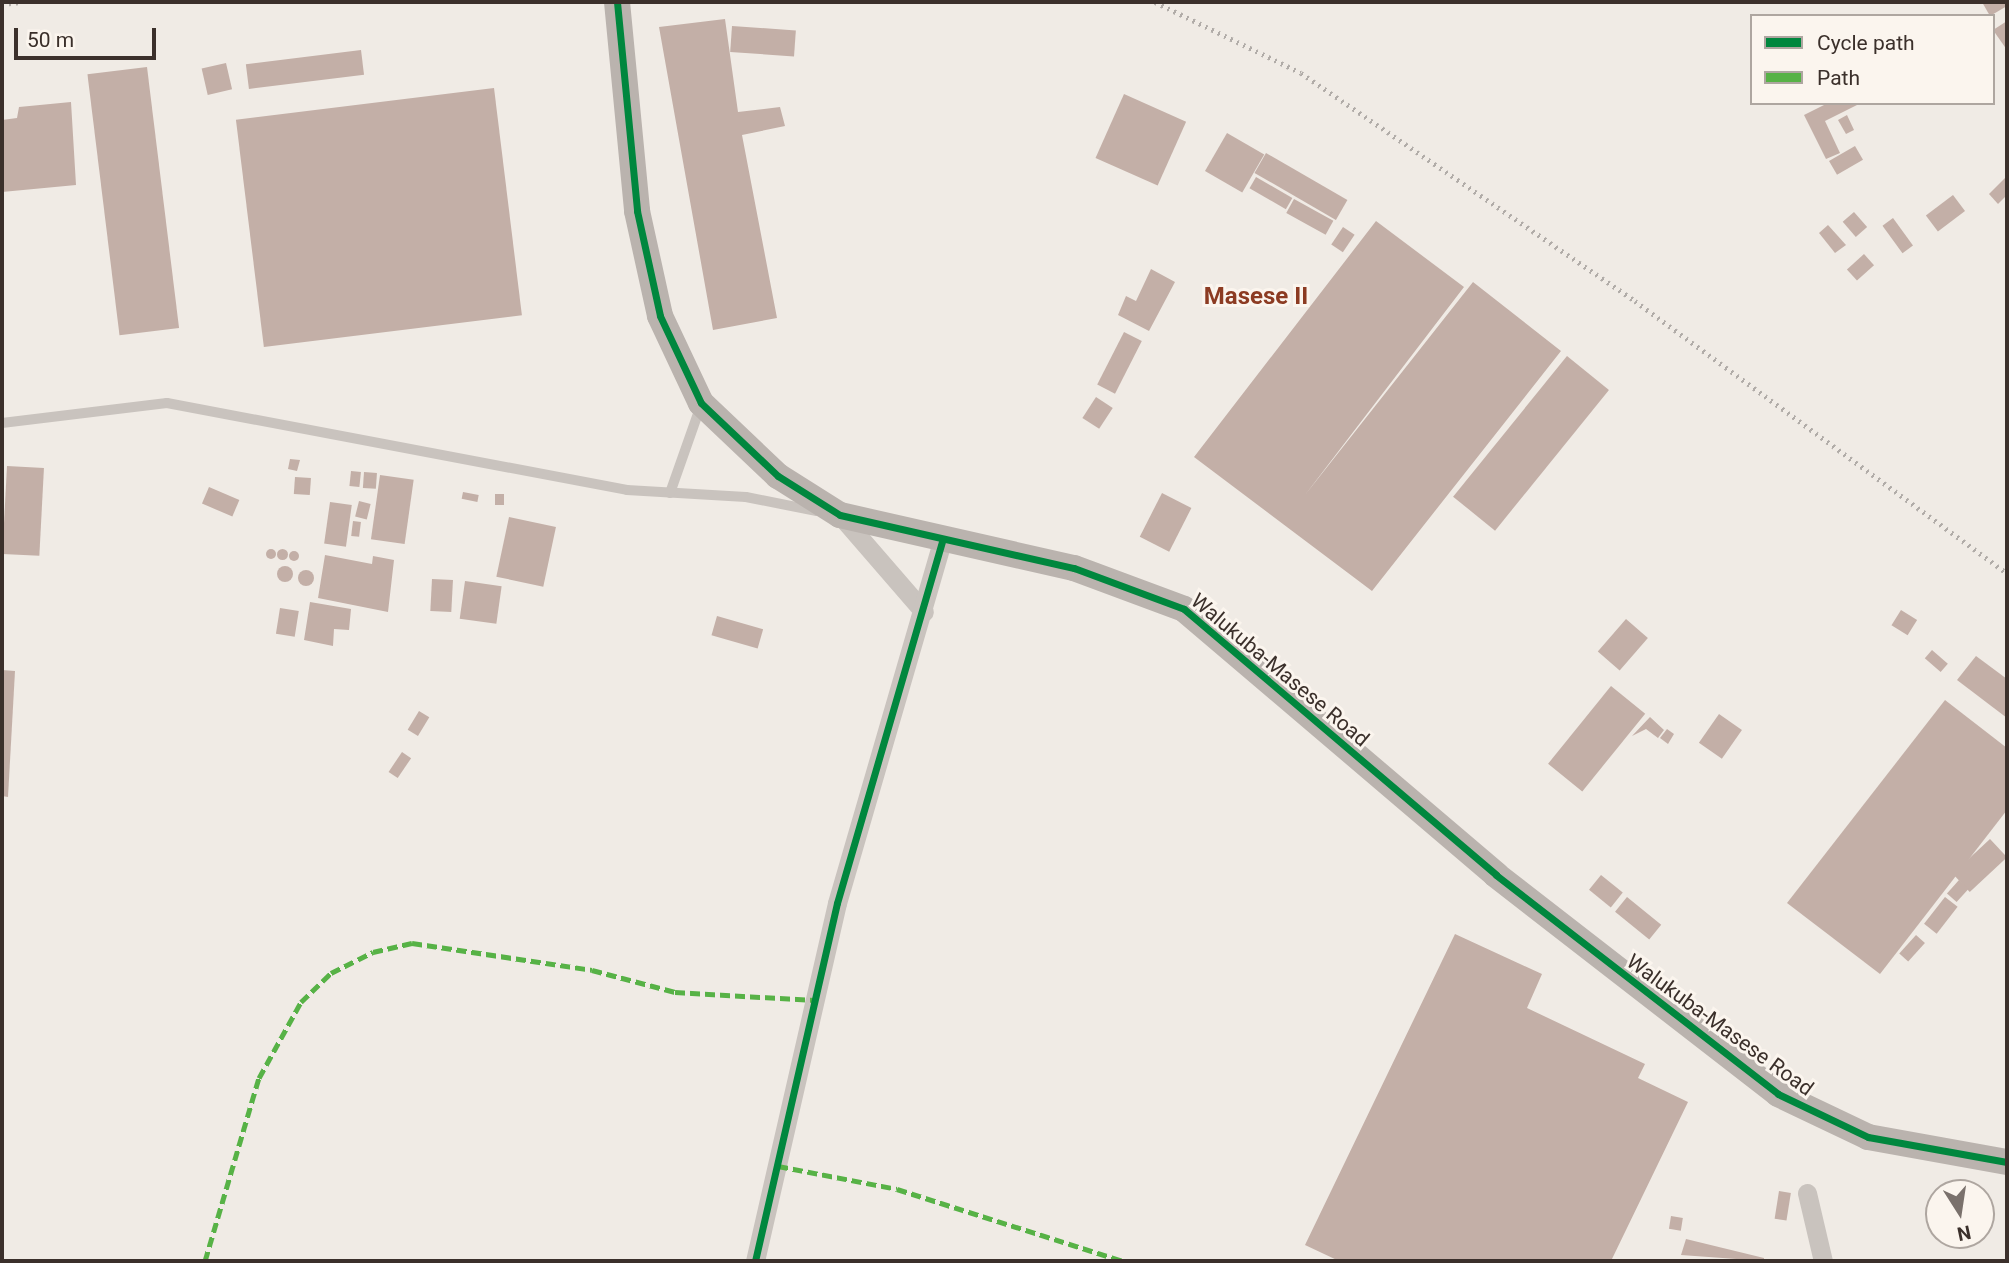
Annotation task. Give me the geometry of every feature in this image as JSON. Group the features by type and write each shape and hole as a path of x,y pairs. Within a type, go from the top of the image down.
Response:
{"street":[{"name":"Walukuba-Masese Road","path":"617,2 637,211 660,316 701,403 778,476 841,515 1074,568 1184,608 1496,875 1778,1094 1868,1137 2007,1162"},
{"path":"841,515 924,612"},
{"path":"755,1261 837,903 924,612 943,539"},
{"path":"1807,1193 1823,1261"}],"lane":[{"path":"2,423 167,403 670,493 746,497 841,515"},
{"path":"670,493 701,403"}],"building":[{"path":"1982,2 2007,2 2007,6 1989,14"},
{"path":"725,19 738,112 780,107 785,126 742,135 777,318 713,330 659,27"},
{"path":"2007,21 2007,50 1995,33 1995,29"},
{"path":"732,26 796,30 794,56 730,52"},
{"path":"361,50 364,75 249,89 246,64"},
{"path":"226,63 232,89 208,95 202,69"},
{"path":"147,67 179,328 119,335 87,74"},
{"path":"494,88 522,315 264,347 236,120"},
{"path":"1124,94 1186,122 1158,186 1096,158"},
{"path":"71,102 76,185 2,192 2,120 17,118 19,107"},
{"path":"1824,105 1857,105 1825,121 1840,153 1826,159 1804,115"},
{"path":"1847,115 1854,130 1846,134 1838,120"},
{"path":"1227,133 1264,154 1242,193 1205,171"},
{"path":"1855,146 1863,160 1837,175 1829,161"},
{"path":"1266,153 1347,200 1336,220 1254,173"},
{"path":"2007,176 2007,195 1998,204 1989,194"},
{"path":"1256,177 1292,198 1286,209 1250,188"},
{"path":"1953,195 1965,211 1938,231 1926,215"},
{"path":"1294,199 1333,221 1326,235 1286,213"},
{"path":"1854,212 1867,227 1856,237 1843,222"},
{"path":"1893,218 1913,246 1902,253 1882,226"},
{"path":"1376,221 1464,287 1305,495 1473,282 1561,351 1372,591 1194,457"},
{"path":"1828,225 1846,245 1835,253 1819,233"},
{"path":"1343,227 1355,235 1343,252 1331,244"},
{"path":"1864,254 1874,265 1857,281 1847,269"},
{"path":"1151,269 1175,282 1149,331 1118,315 1126,296 1136,301"},
{"path":"1124,332 1142,341 1115,394 1097,385"},
{"path":"1567,356 1609,390 1495,531 1453,497"},
{"path":"1096,397 1113,408 1099,429 1082,418"},
{"path":"290,459 300,460 297,471 288,469"},
{"path":"7,466 44,468 39,556 2,554"},
{"path":"351,471 361,472 359,487 349,486"},
{"path":"364,472 377,473 376,489 363,488"},
{"path":"380,475 414,480 405,544 371,539"},
{"path":"295,477 311,478 310,495 294,494"},
{"path":"209,487 239,500 232,516 202,504"},
{"path":"463,492 479,495 477,502 462,499"},
{"path":"1162,493 1191,508 1169,552 1140,537"},
{"path":"495,494 504,494 504,505 495,505"},
{"path":"359,501 371,504 367,519 355,517"},
{"path":"330,502 352,505 346,547 324,544"},
{"path":"509,517 556,527 543,587 496,577"},
{"path":"353,521 361,522 359,537 351,536"},
{"path":"271,549 275,550 275,558 271,559 267,558 266,554 267,550"},
{"path":"282,549 286,550 286,558 282,559 278,558 277,554 278,550"},
{"path":"294,551 298,552 298,560 294,561 290,560 289,556 290,552"},
{"path":"325,555 372,564 373,556 394,560 388,612 318,598"},
{"path":"285,566 291,568 291,580 285,582 279,580 277,574 279,568"},
{"path":"303,570 309,570 314,578 312,584 303,586 298,581 298,575"},
{"path":"432,579 453,580 451,612 430,611"},
{"path":"465,581 502,586 496,624 460,619"},
{"path":"310,602 351,609 349,630 334,629 333,646 304,640"},
{"path":"280,608 299,611 295,637 276,634"},
{"path":"1901,610 1917,620 1908,635 1891,625"},
{"path":"717,616 763,629 758,648 711,635"},
{"path":"1626,619 1648,638 1620,670 1598,651"},
{"path":"1932,650 1948,664 1941,672 1925,658"},
{"path":"1976,656 2007,679 2007,718 1957,680"},
{"path":"2,670 15,671 8,797 2,796"},
{"path":"1611,686 1645,714 1582,791 1548,764"},
{"path":"1945,700 2007,748 2007,810 1880,974 1787,903"},
{"path":"419,711 429,717 418,736 408,730"},
{"path":"1719,714 1742,730 1722,759 1699,743"},
{"path":"1650,717 1664,730 1658,738 1646,729 1632,736"},
{"path":"1667,729 1674,734 1668,744 1660,738"},
{"path":"402,752 411,758 398,778 389,772"},
{"path":"1990,839 2007,857 1970,892 1953,874"},
{"path":"1601,875 1623,893 1611,907 1589,890"},
{"path":"1959,880 1969,889 1957,902 1947,893"},
{"path":"1627,897 1661,925 1649,939 1615,912"},
{"path":"1945,897 1958,907 1937,934 1924,924"},
{"path":"1455,934 1542,974 1527,1008 1645,1064 1638,1078 1688,1102 1611,1261 1339,1261 1305,1245"},
{"path":"1916,935 1925,943 1908,962 1899,954"},
{"path":"1779,1191 1791,1193 1786,1221 1775,1219"},
{"path":"1671,1216 1683,1218 1681,1231 1669,1229"},
{"path":"1686,1239 1764,1258 1764,1261 1681,1255"}],"railway":[{"path":"2,4 21,2"},
{"path":"1155,2 1301,73 1635,301 2007,573"}],"marked path":[{"path":"205,1261 259,1078 301,1002 331,973 373,952 412,943 592,970 675,992 815,1000"},
{"path":"778,1166 897,1189 1122,1261"}],"cycle path":[{"path":"617,2 637,211 660,316 701,403 778,476 840,515 1074,568 1184,609 1496,875 1778,1094 1868,1137 2007,1162"},
{"path":"755,1261 837,903 943,539"}],"district":[{"name":"Masese II","path":"1256,297"}]}
